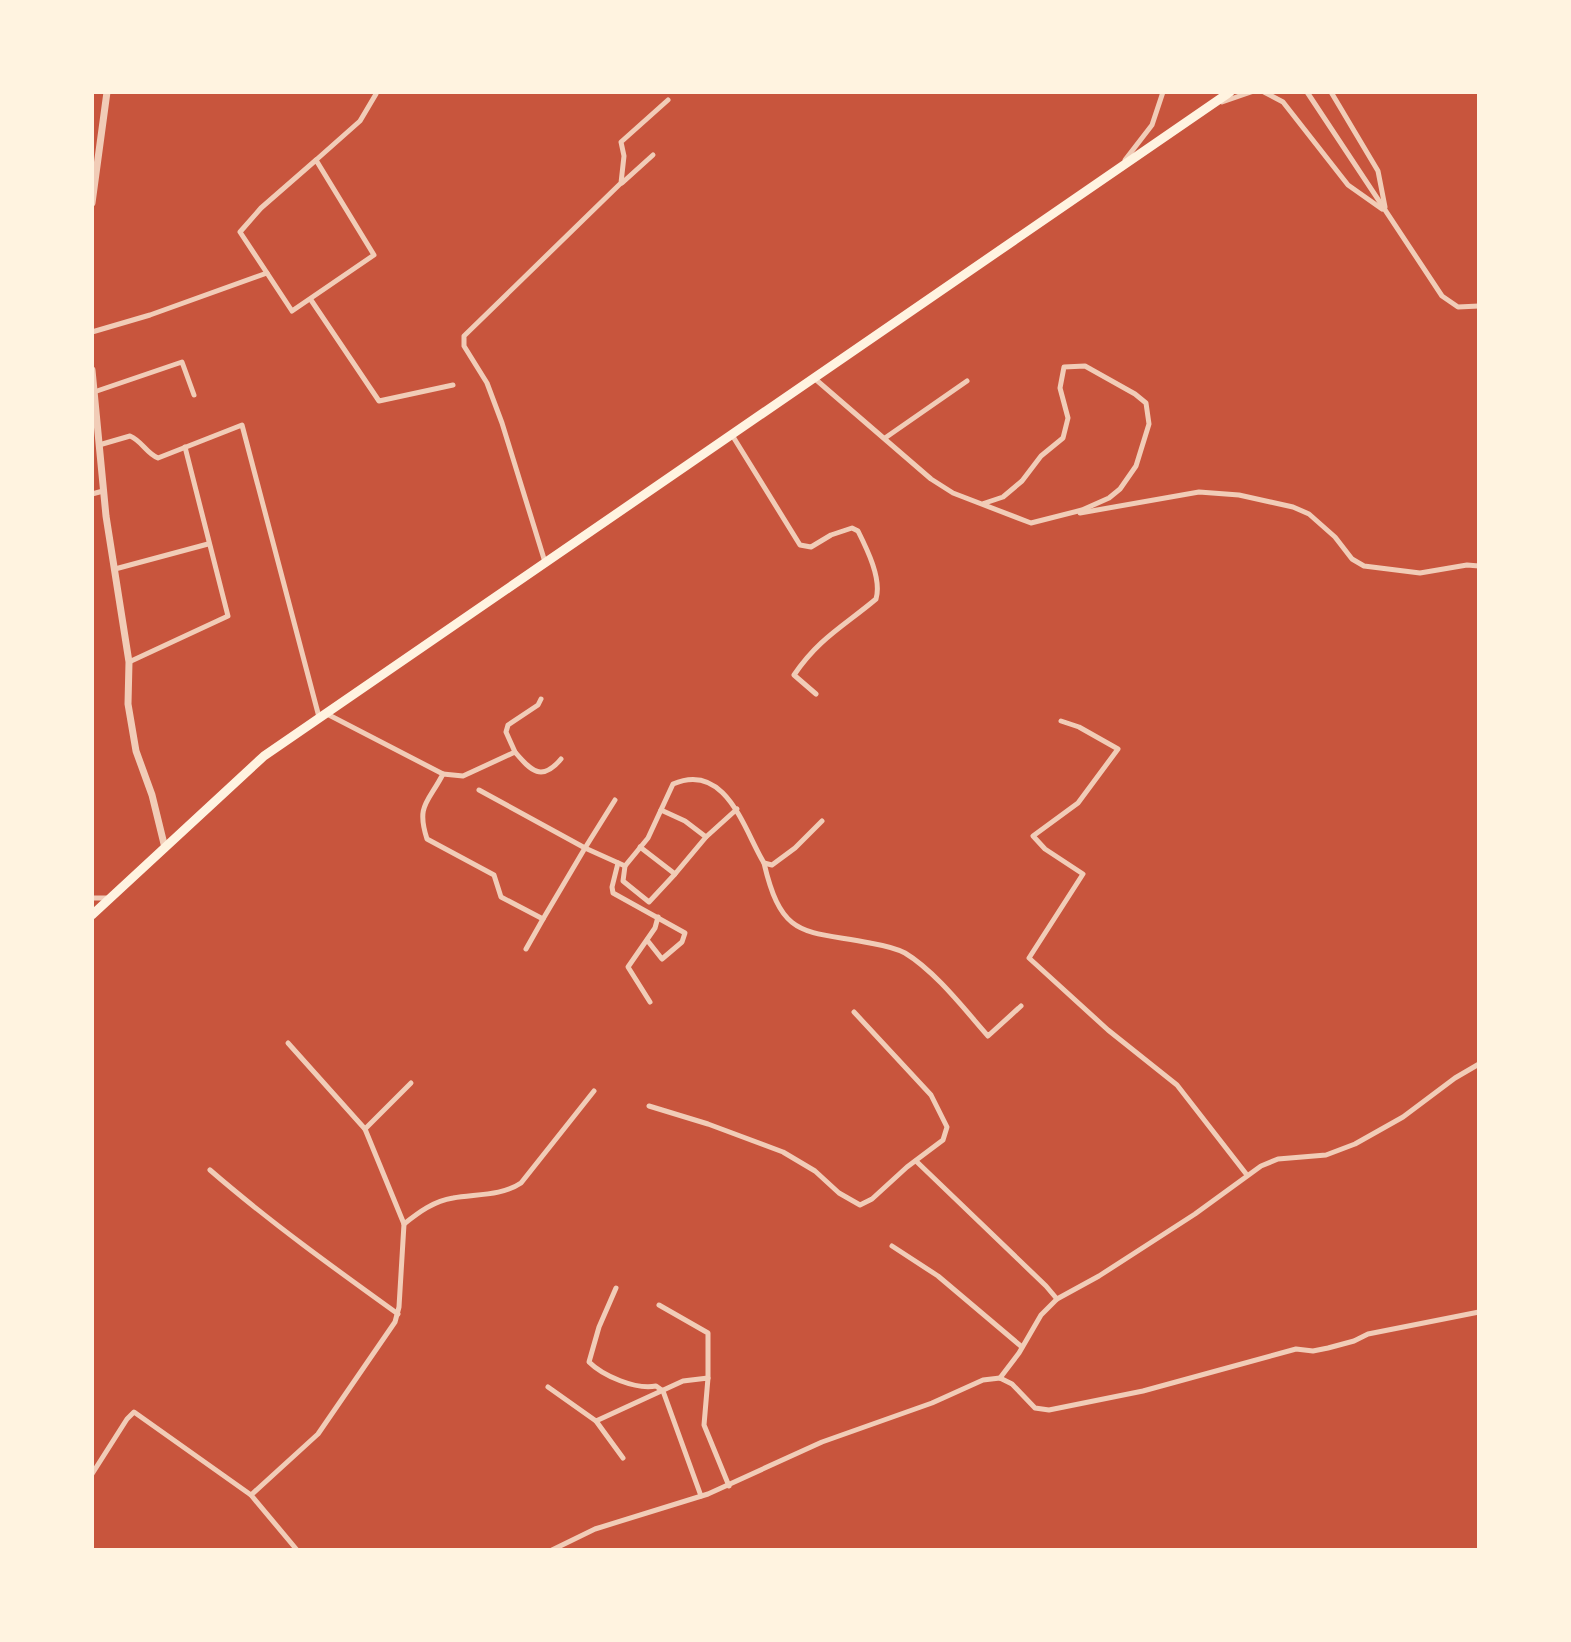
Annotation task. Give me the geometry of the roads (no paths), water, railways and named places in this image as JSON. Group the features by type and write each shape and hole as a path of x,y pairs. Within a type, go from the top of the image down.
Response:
{"main road":[{"path":"92,915 264,756 1230,92"}],"street":[{"path":"92,202 96,149 107,92"},
{"path":"1116,170 1148,131 1160,107 1163,92"},
{"path":"1203,110 1251,92"},
{"path":"1264,92 1283,102 1348,185 1386,212"},
{"path":"1307,92 1442,296 1458,307 1479,306"},
{"path":"1331,92 1378,171 1386,212"},
{"path":"316,160 374,255 292,311 240,232 261,208 360,121 376,94"},
{"path":"621,183 624,156 621,142 668,100"},
{"path":"545,562 502,423 487,383 464,346 464,336 653,155"},
{"path":"92,332 150,315 267,273"},
{"path":"311,300 379,401 453,385"},
{"path":"94,392 182,362 194,395"},
{"path":"814,378 931,479 953,493 1031,523 1074,512 1109,498 1120,489 1136,466 1149,424 1146,403 1110,378 1085,366 1064,367 1060,388 1068,418 1063,438 1041,456 1022,481 1003,497 982,504"},
{"path":"92,370 103,491 129,662 128,704 136,751 152,795 165,848"},
{"path":"885,438 967,381"},
{"path":"99,445 130,436 140,440 151,455 158,458 242,425 323,715 443,774 463,776 515,752"},
{"path":"731,435 800,545 811,547 831,535 852,528 858,531 873,570 878,593 876,599 824,638 794,675 816,694"},
{"path":"129,662 228,616 185,447"},
{"path":"92,494 103,491"},
{"path":"1074,512 1084,513 1199,492 1239,495 1293,507 1309,514 1335,537 1352,559 1364,566 1420,573 1467,565 1479,566"},
{"path":"115,569 208,544"},
{"path":"541,699 538,705 508,725 506,732 515,752 529,767 549,772 561,759"},
{"path":"1061,721 1079,727 1118,749 1078,803 1033,836 1045,849 1083,874 1029,958 1108,1030 1177,1085 1247,1175"},
{"path":"443,774 422,809 427,839 494,875 501,897 543,919"},
{"path":"737,809 706,837 649,902 623,881 625,866 648,838 673,784 685,779 699,780 718,789 737,809 764,863 777,902 796,927 809,933 889,946 904,952 958,1002 988,1036 1021,1006"},
{"path":"479,790 585,848 625,866"},
{"path":"526,949 615,800"},
{"path":"661,810 685,821 706,837"},
{"path":"764,863 772,865 795,848 822,821"},
{"path":"640,847 675,874"},
{"path":"618,863 613,893 685,933 682,942 662,959 647,940"},
{"path":"92,898 111,897"},
{"path":"650,1002 628,967 655,928 658,917"},
{"path":"649,1106 783,1152 815,1171 839,1193 860,1205 872,1199 947,1134 945,1120 931,1095 854,1012"},
{"path":"251,1495 318,1434 398,1314 404,1224 365,1129 288,1043"},
{"path":"1000,1378 1041,1315 1057,1299 1099,1276 1195,1214 1247,1175 1278,1159 1313,1157 1355,1144 1403,1117 1479,1064"},
{"path":"365,1129 411,1083"},
{"path":"404,1224 422,1210 450,1198 510,1190 521,1183 594,1091"},
{"path":"916,1161 1057,1299"},
{"path":"210,1170 257,1211 398,1314"},
{"path":"892,1246 938,1276 1022,1347"},
{"path":"616,1288 599,1327 589,1362 626,1382 645,1388 656,1386 663,1391 701,1496"},
{"path":"659,1305 708,1333 704,1425 729,1486"},
{"path":"552,1550 595,1529 729,1486 822,1442 932,1403 983,1380 1000,1378 1012,1384 1035,1408 1049,1410 1157,1388 1296,1349 1313,1351 1328,1348 1368,1334 1479,1312"},
{"path":"596,1421 683,1381 708,1378"},
{"path":"548,1387 596,1421 623,1458"},
{"path":"92,1474 134,1412 251,1495 297,1550"}]}
